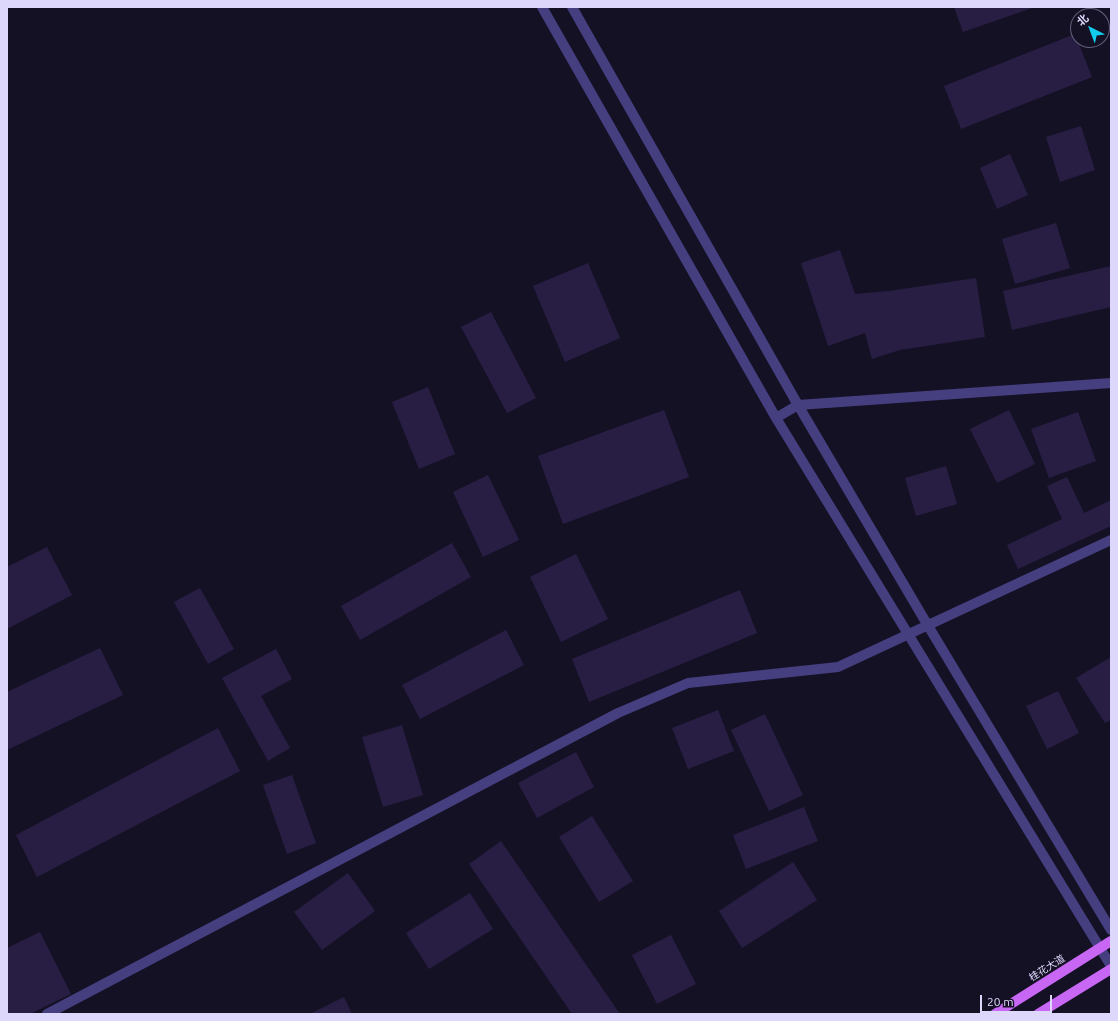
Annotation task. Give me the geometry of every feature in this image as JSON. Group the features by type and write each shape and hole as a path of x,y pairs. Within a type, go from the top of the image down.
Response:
{"main road":[{"name":"桂花大道","path":"995,1014 1111,942"},
{"path":"1038,1014 1111,969"}],"street":[{"path":"542,7 776,418 1111,966"},
{"path":"572,7 798,404 927,624 1111,930"},
{"path":"776,418 798,404 1111,382"},
{"path":"47,1014 618,713 688,683 838,667 909,635 927,624 1111,540"}],"building":[{"path":"954,7 1035,7 963,32"},
{"path":"1070,36 1070,48 1081,48 1092,77 961,129 944,86"},
{"path":"1081,126 1095,170 1060,182 1046,137"},
{"path":"1010,154 1028,195 997,209 980,168"},
{"path":"1056,223 1070,268 1015,284 1002,239"},
{"path":"840,250 855,294 889,291 976,278 985,337 900,350 872,359 865,333 828,346 801,263"},
{"path":"588,263 620,338 565,362 533,286"},
{"path":"1111,266 1111,307 1012,330 1003,291"},
{"path":"491,312 536,398 507,413 461,327"},
{"path":"428,387 455,454 419,469 392,402"},
{"path":"664,410 689,477 563,524 538,456"},
{"path":"1009,410 1035,464 997,483 970,429"},
{"path":"1078,412 1096,461 1049,478 1031,429"},
{"path":"946,466 957,504 916,516 905,478"},
{"path":"488,475 519,540 483,557 453,492"},
{"path":"1067,477 1084,513 1111,500 1111,526 1018,569 1007,545 1062,519 1047,486"},
{"path":"452,543 471,577 360,640 341,606"},
{"path":"47,547 72,595 7,629 7,567"},
{"path":"576,554 608,619 561,642 530,577"},
{"path":"200,588 234,649 208,664 174,602"},
{"path":"740,590 757,633 589,702 572,659"},
{"path":"506,630 524,665 420,719 402,685"},
{"path":"100,648 123,695 7,750 7,692"},
{"path":"276,649 292,679 261,696 290,748 268,761 222,678"},
{"path":"1111,657 1111,720 1105,723 1076,678"},
{"path":"1058,691 1079,733 1047,749 1026,706"},
{"path":"718,710 734,751 688,769 672,728"},
{"path":"765,714 803,795 769,811 731,730"},
{"path":"402,725 423,795 383,807 362,737"},
{"path":"218,728 240,771 37,877 16,835"},
{"path":"576,752 594,787 537,818 518,783"},
{"path":"292,775 316,843 287,854 263,785"},
{"path":"804,807 818,841 746,869 733,835"},
{"path":"592,816 633,881 599,902 559,837"},
{"path":"501,841 620,1014 572,1014 469,864"},
{"path":"793,862 817,900 742,948 719,911"},
{"path":"348,873 375,911 322,950 294,912"},
{"path":"470,893 493,929 429,969 406,933"},
{"path":"40,932 71,994 30,1014 7,1014 7,948"},
{"path":"671,935 696,984 657,1004 632,955"},
{"path":"344,997 352,1014 310,1014"}]}
